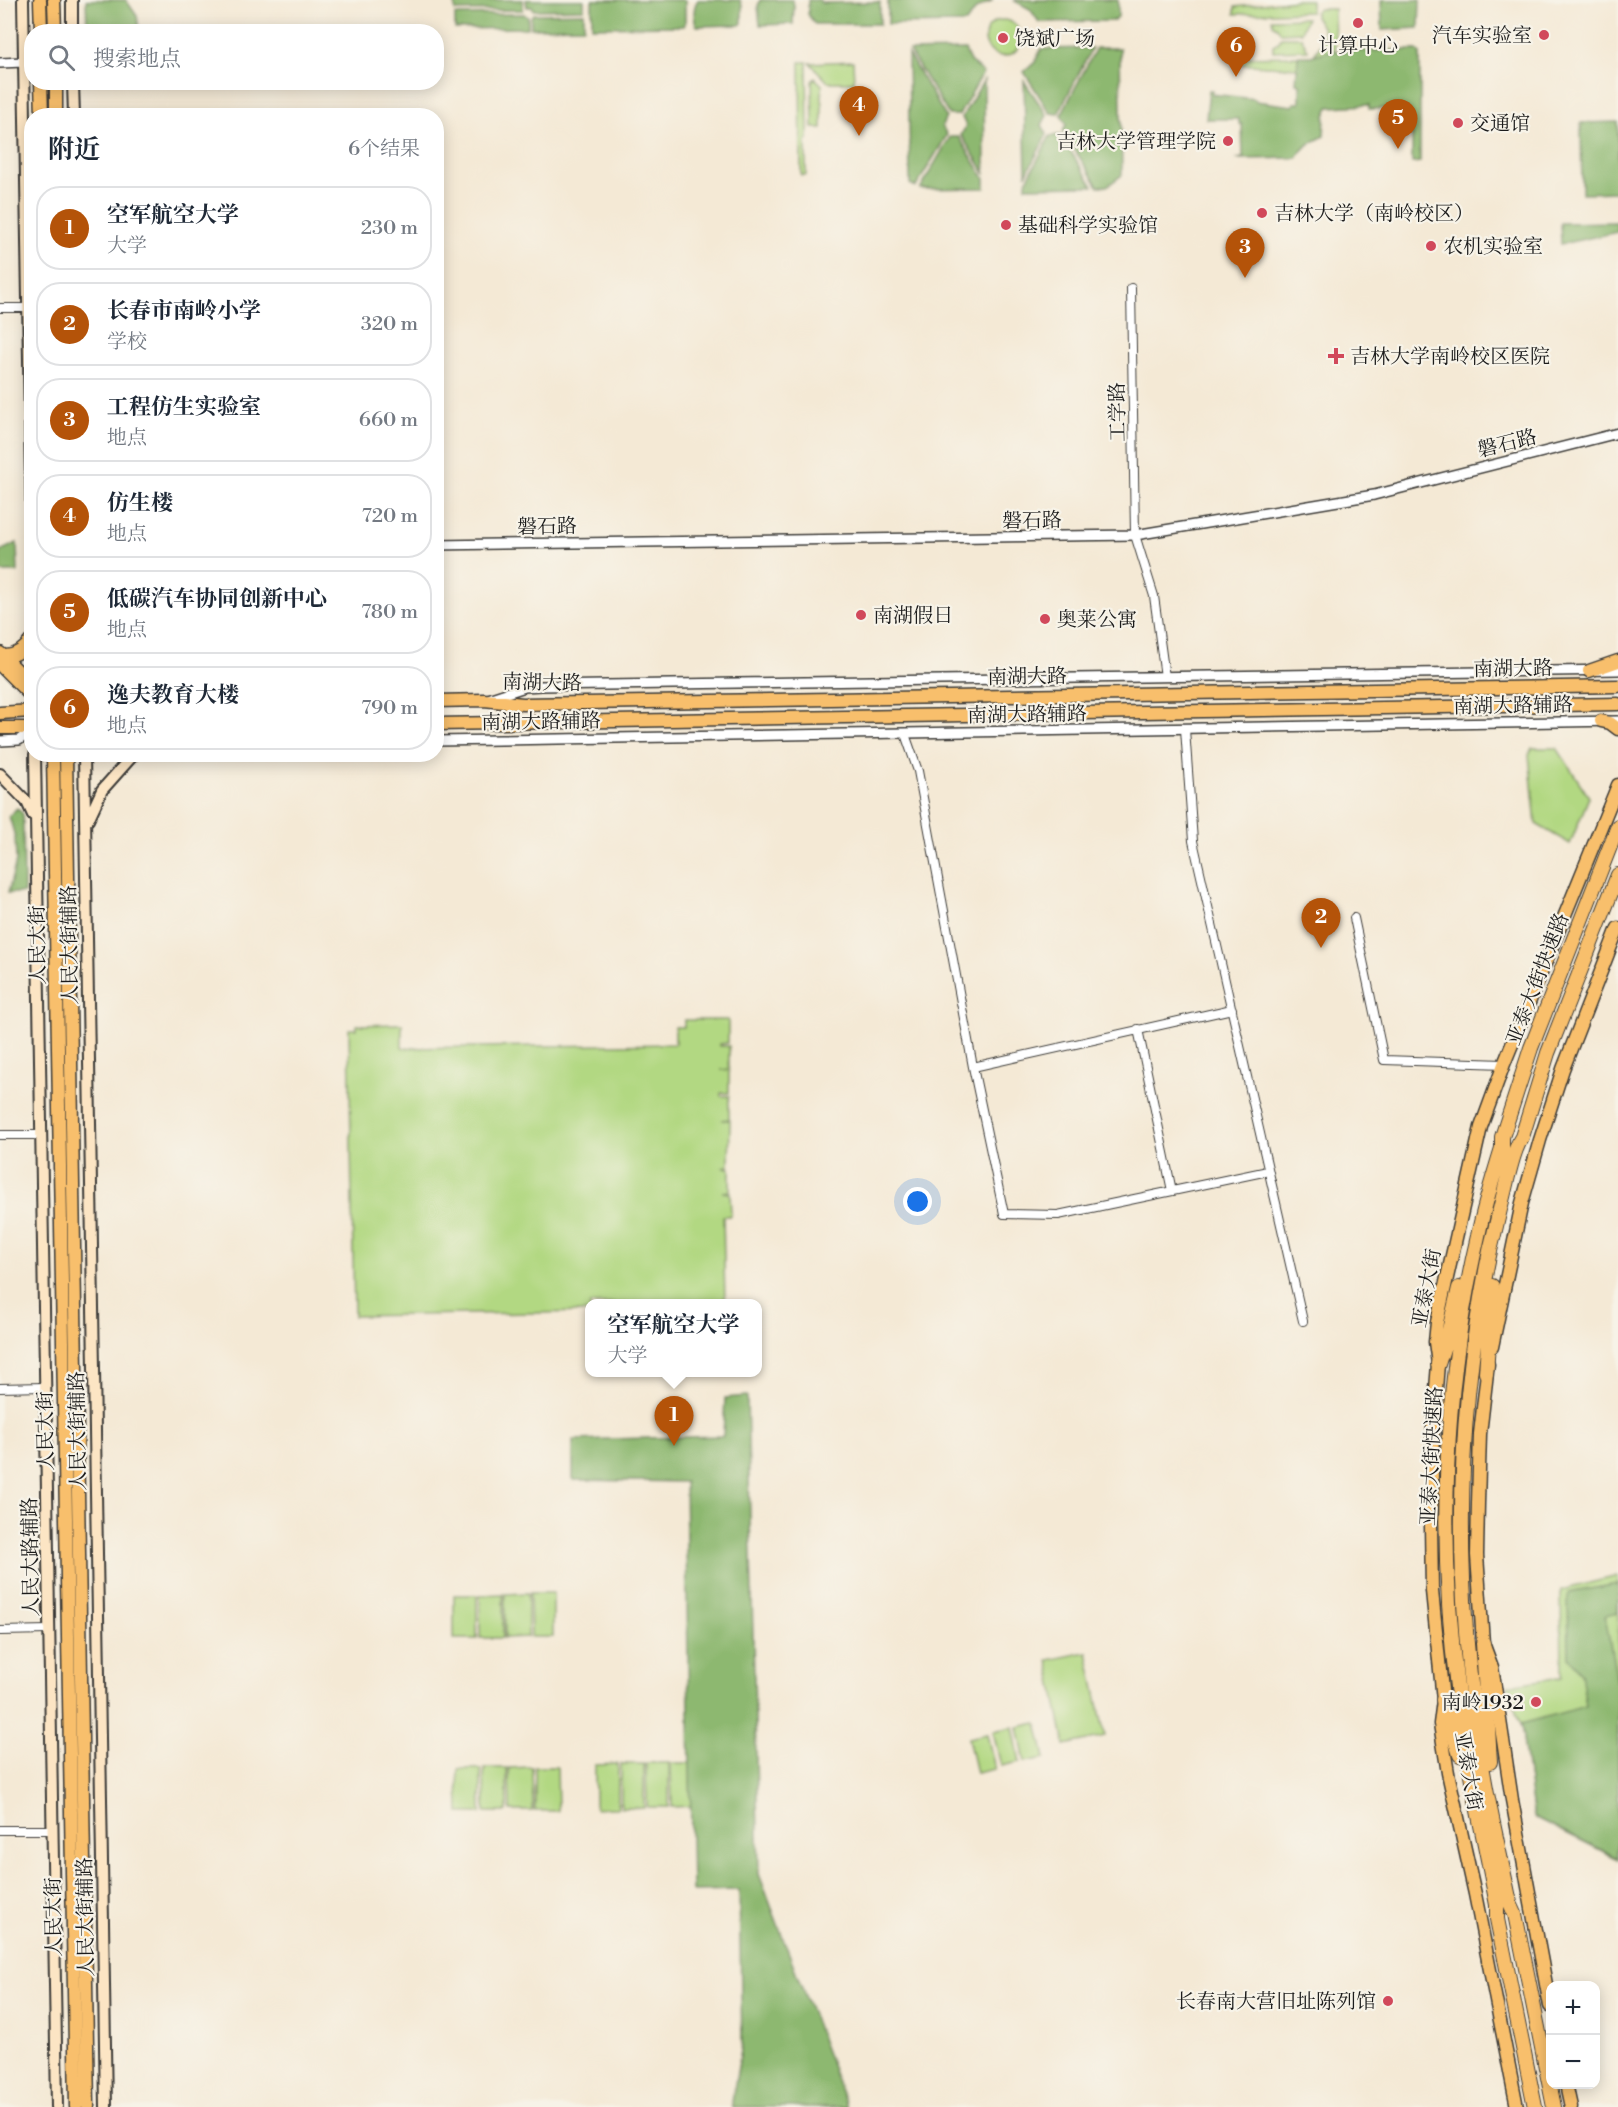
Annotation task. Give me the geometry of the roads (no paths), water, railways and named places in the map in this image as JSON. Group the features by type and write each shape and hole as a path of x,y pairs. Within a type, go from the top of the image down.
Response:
{"highway":[{"name":"亚泰大街快速路","path":"1535,2107 1497,1919 1497,1905 1458,1697 1448,1582 1447,1514 1450,1427 1459,1342 1477,1237 1502,1148 1502,1137 1555,983 1618,826"},
{"name":"亚泰大街快速路","path":"1554,2107 1480,1753 1465,1610 1462,1501 1466,1420 1483,1286 1516,1146 1522,1137 1548,1053 1618,875"},
{"path":"1438,1364 1457,1298 1479,1198 1494,1148 1502,1137"},
{"path":"1486,1373 1492,1289 1509,1203 1524,1148 1522,1137"},
{"path":"1483,1643 1491,1765 1517,1901 1515,1914"},
{"path":"1443,1700 1458,1744 1488,1907 1497,1919"}],"main road":[{"path":"23,0 24,63"},
{"path":"40,0 41,24"},
{"path":"54,0 55,24"},
{"path":"72,0 72,24"},
{"path":"24,90 25,108"},
{"path":"42,90 42,108"},
{"path":"56,90 56,108"},
{"path":"73,90 74,108"},
{"path":"1,658 13,656 24,646"},
{"path":"1,658 24,678"},
{"path":"1,658 24,687"},
{"path":"1589,671 1618,661"},
{"name":"南湖大路","path":"444,701 484,700 523,704 1618,686"},
{"name":"南湖大路","path":"444,724 1618,704"},
{"path":"0,713 24,712"},
{"path":"1601,721 1610,723 1618,729"},
{"path":"0,728 24,729"},
{"name":"人民大路辅路","path":"35,762 57,2107"},
{"name":"人民大街","path":"53,762 76,2107"},
{"name":"人民大街","path":"66,762 88,2107"},
{"name":"人民大街辅路","path":"84,762 106,2107"},
{"path":"86,835 89,815 99,796 127,762"},
{"path":"0,774 27,802 33,812 36,832"},
{"name":"亚泰大街","path":"1517,2107 1448,1773 1440,1724 1443,1700 1432,1591 1431,1525 1433,1426 1438,1364 1435,1342 1449,1265 1481,1127 1504,1064 1618,785"},
{"name":"亚泰大街","path":"1546,1981 1512,1800 1492,1667 1483,1643 1477,1555 1480,1434 1486,1373 1522,1203 1563,1069 1618,928"},
{"path":"1567,2089 1571,2107"}],"street":[{"path":"0,63 24,63"},
{"name":"工学路","path":"1131,288 1135,535 1154,596 1166,677"},
{"path":"0,308 24,308"},
{"name":"磐石路","path":"444,545 1135,535 1374,495 1618,433"},
{"name":"南湖大路辅路","path":"484,700 525,687 541,686 1618,670"},
{"name":"南湖大路辅路","path":"444,741 1618,721"},
{"path":"1185,729 1193,841 1303,1321"},
{"path":"905,734 918,771 973,1067 1004,1214 1058,1215 1268,1171"},
{"path":"0,741 19,740 24,736"},
{"path":"1354,918 1384,1060 1504,1064"},
{"path":"973,1067 1232,1010"},
{"path":"1138,1029 1172,1191"},
{"path":"0,1135 41,1135"},
{"path":"0,1388 45,1387"},
{"path":"0,1631 49,1630"},
{"path":"0,1830 53,1830"}],"place":[{"name":"计算中心","path":"1358,23"},
{"name":"汽车实验室","path":"1544,35"},
{"name":"饶斌广场","path":"1003,38"},
{"name":"逸夫教育大楼","path":"1236,77"},
{"name":"交通馆","path":"1458,123"},
{"name":"仿生楼","path":"859,136"},
{"name":"吉林大学管理学院","path":"1228,141"},
{"name":"低碳汽车协同创新中心","path":"1398,149"},
{"name":"吉林大学（南岭校区）","path":"1262,213"},
{"name":"基础科学实验馆","path":"1006,225"},
{"name":"农机实验室","path":"1431,246"},
{"name":"工程仿生实验室","path":"1245,278"},
{"name":"吉林大学南岭校区医院","path":"1336,356"},
{"name":"南湖假日","path":"861,615"},
{"name":"奥莱公寓","path":"1045,619"},
{"name":"长春市南岭小学","path":"1321,948"},
{"name":"空军航空大学","path":"674,1446"},
{"name":"南岭1932","path":"1536,1702"},
{"name":"长春南大营旧址陈列馆","path":"1388,2001"}]}
